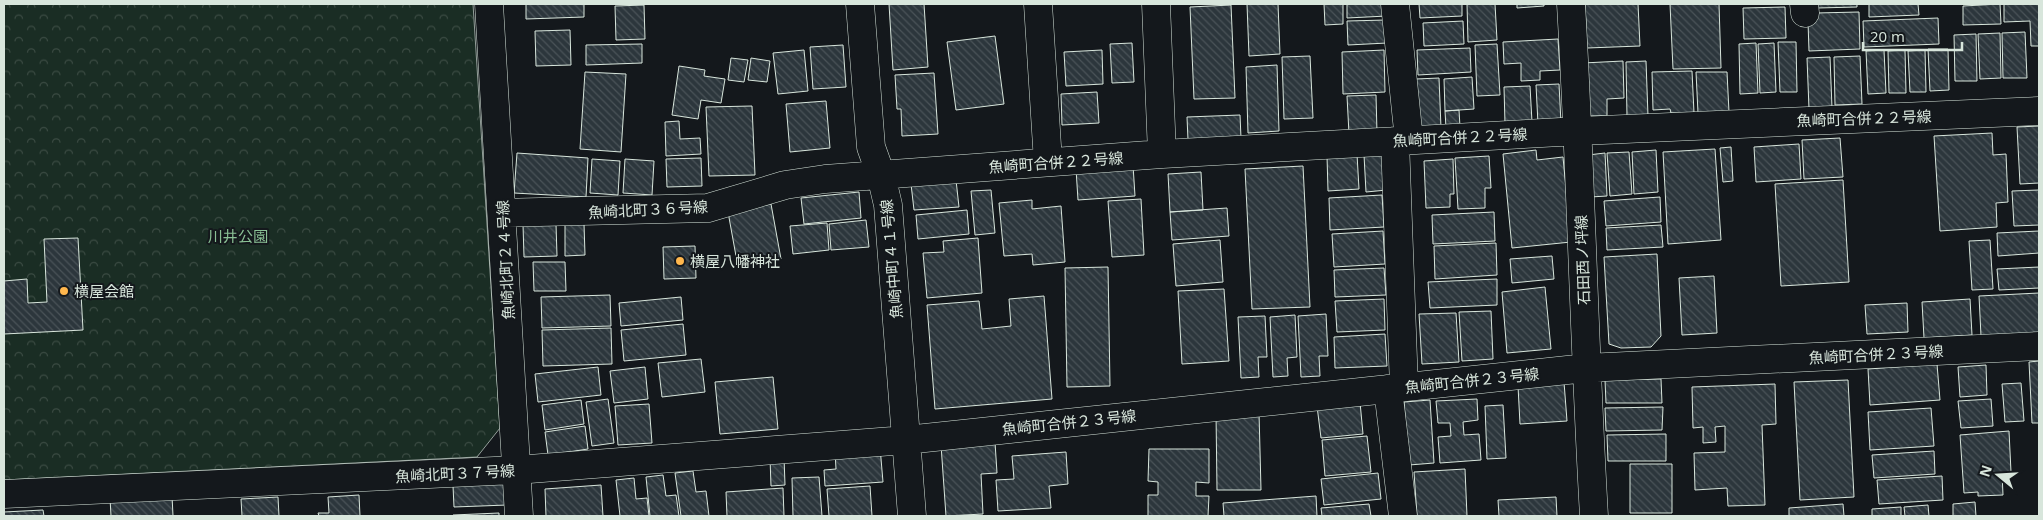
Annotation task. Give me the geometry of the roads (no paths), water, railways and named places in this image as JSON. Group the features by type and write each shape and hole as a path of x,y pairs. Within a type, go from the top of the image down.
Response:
{"street":[{"name":"魚崎北町２４号線","path":"489,4 519,516"},
{"name":"魚崎中町４１号線","path":"860,4 871,147 881,175 888,205 912,516"},
{"path":"1038,4 1048,162"},
{"path":"1156,4 1162,154"},
{"path":"1395,4 1402,141 1396,388 1403,516"},
{"name":"石田西ノ坪線","path":"1571,4 1579,131 1586,368 1594,516"},
{"name":"魚崎町合併２２号線","path":"881,175 1162,154 1579,131 2039,111"},
{"name":"魚崎北町３６号線","path":"502,213 708,208 785,185 825,179 881,175"},
{"name":"魚崎町合併２３号線","path":"906,440 1586,368 2039,346"},
{"name":"魚崎北町３７号線","path":"4,494 516,470 906,440"}],"place":[{"name":"横屋八幡神社","path":"680,261"},
{"name":"横屋会館","path":"64,291"}],"park label":[{"name":"川井公園","path":"238,236"}]}
